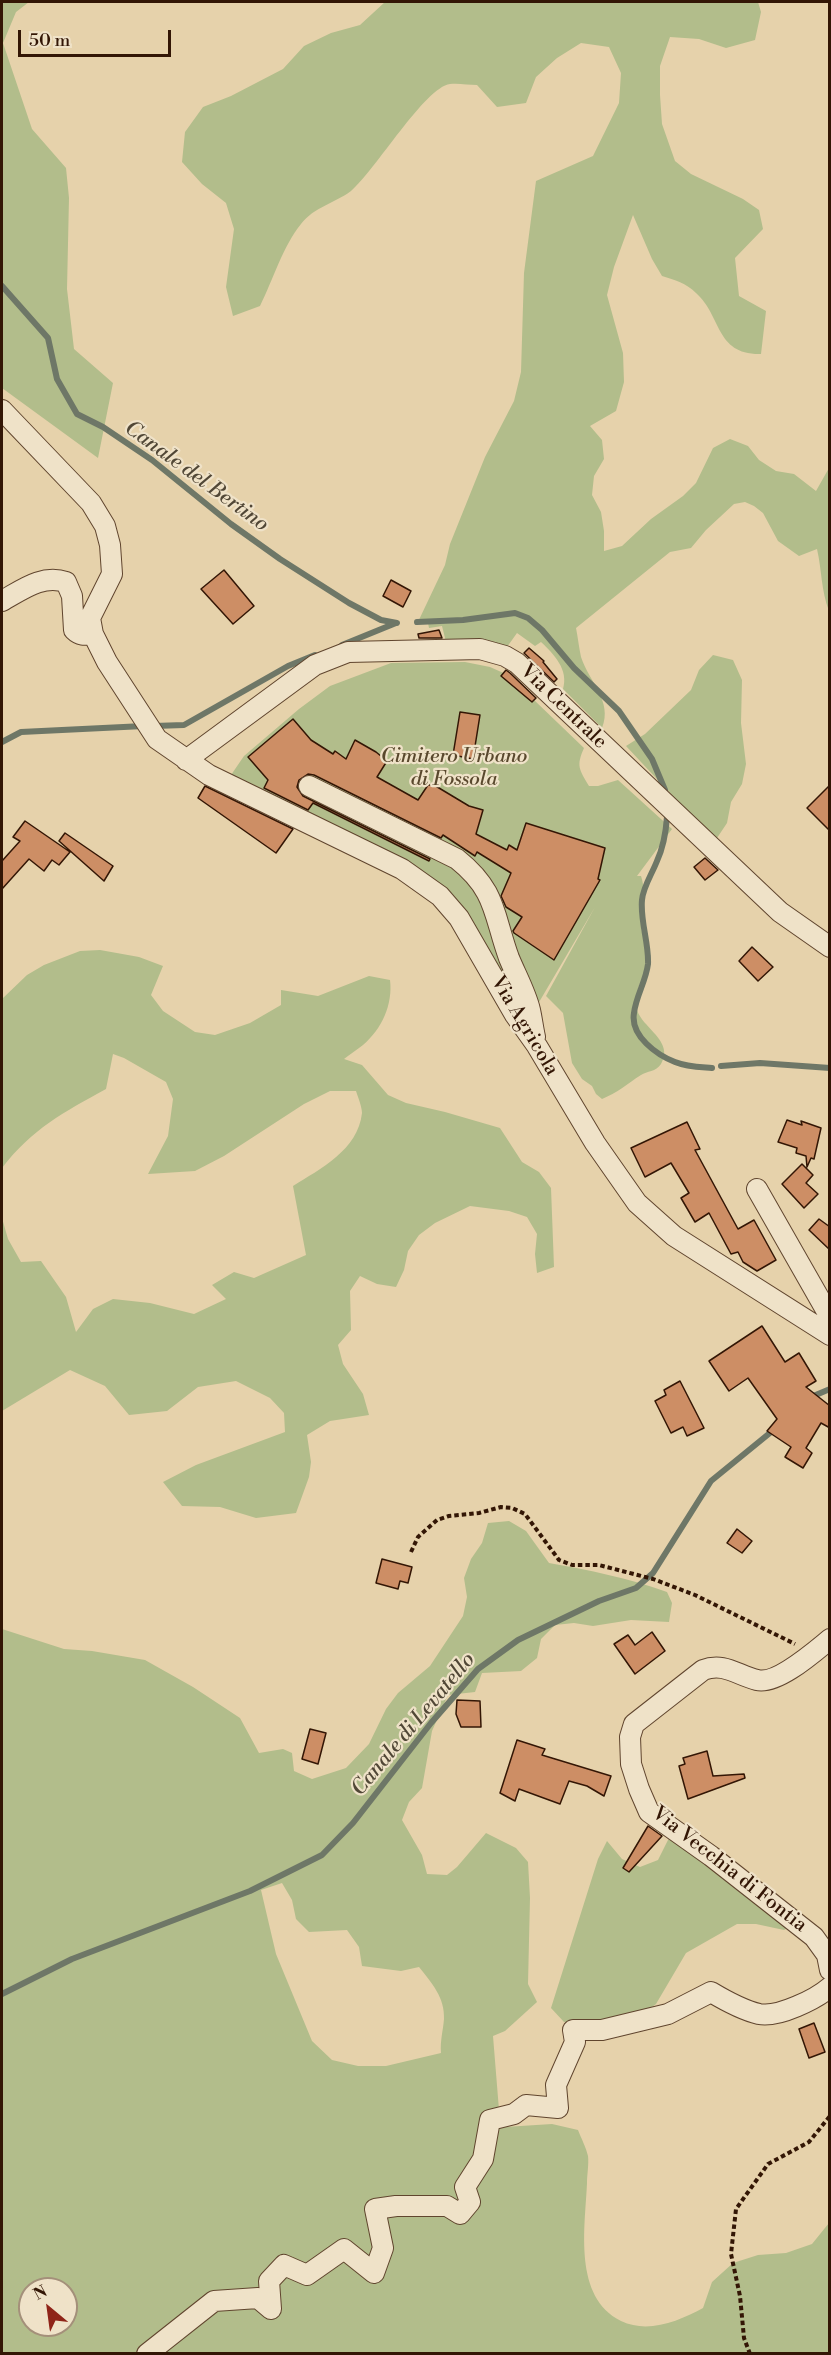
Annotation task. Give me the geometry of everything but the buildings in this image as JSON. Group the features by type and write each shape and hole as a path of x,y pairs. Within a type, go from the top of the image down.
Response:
{"street":[{"path":"2,410 91,503 105,526 110,545 112,574 90,618 93,634 77,634 74,630 72,596 66,582 54,578 39,581 2,601"},
{"name":"Via Agricola","path":"93,634 107,662 157,739 209,775 402,869 440,896 459,918 515,1015 537,1046 595,1143 638,1203 674,1236 830,1335"},
{"name":"Via Centrale","path":"186,760 315,665 348,652 480,649 505,656 518,663 780,912 830,947"},
{"path":"309,786 457,859 474,873 484,886 494,907 509,957 530,1009 537,1046"},
{"path":"757,1189 830,1317"},
{"name":"Via Vecchia di Fontia","path":"830,1639 778,1677 767,1680 758,1680 726,1667 715,1666 703,1670 634,1724 630,1737 631,1764 649,1812 711,1856 814,1937 827,1955 830,1970"},
{"path":"147,2354 214,2301 258,2298 271,2309 269,2281 284,2265 307,2275 344,2249 374,2273 383,2248 375,2209 396,2206 447,2206 460,2214 470,2202 465,2187 483,2160 490,2120 514,2114 526,2105 558,2108 556,2085 575,2042 573,2030 602,2030 668,2014 711,1992 730,2003 762,2015 779,2012 820,1996 830,1987"}],"path":[{"path":"411,1552 418,1537 437,1520 501,1507 512,1508 525,1514 532,1521 559,1560 565,1563 599,1564 653,1579 695,1595 813,1652"},
{"path":"750,2354 744,2338 740,2296 731,2254 736,2208 768,2164 809,2142 830,2116"}],"green space":[{"path":"2,2 29,2 16,12 3,43 32,129 66,168 69,198 67,289 74,349 113,383 98,458 2,388"},
{"path":"385,2 758,2 761,12 755,40 726,48 699,39 670,37 660,66 660,95 662,124 675,161 691,174 743,199 759,210 763,229 735,258 739,296 766,311 761,354 746,353 735,348 727,341 711,312 696,293 676,280 662,276 633,215 614,267 607,295 623,353 624,382 616,411 590,426 602,440 604,459 594,476 592,495 601,512 604,551 622,546 651,519 683,496 696,483 713,448 730,439 748,446 759,460 776,471 794,474 816,491 829,468 829,611 824,596 817,549 799,556 778,541 763,513 745,502 734,504 706,530 691,548 670,552 576,628 581,657 602,700 605,718 602,728 563,689 562,669 555,657 541,642 535,646 517,633 507,647 446,642 442,626 429,628 428,623 417,624 445,565 450,544 485,457 514,401 521,372 524,273 536,181 593,156 619,103 621,73 609,47 581,43 557,58 536,77 526,103 497,107 477,85 450,84 440,89 427,99 351,191 318,209 301,224 284,253 260,306 233,316 226,287 234,229 226,203 202,184 182,162 185,132 203,107 231,96 283,69 304,46 331,33 360,25"},
{"path":"713,655 733,660 742,680 741,723 746,764 742,784 731,802 727,823 715,841 626,746 645,734 691,690 699,670"},
{"name":"Cimitero Urbano di Fossola","path":"465,662 490,667 508,675 584,748 580,767 589,786 598,786 618,780 672,829 637,876 641,876 643,883 641,926 651,961 639,986 636,1004 642,1019 660,1040 664,1055 657,1069 641,1075 602,1099 592,1086 582,1079 572,1063 563,1013 546,996 595,907 535,1009 521,1010 461,904 416,866 231,775 244,756 330,686 391,663"},
{"path":"100,950 139,957 163,966 151,995 163,1011 195,1032 215,1035 250,1023 281,1005 281,990 318,996 369,976 390,980 390,998 381,1024 370,1039 344,1059 362,1065 388,1095 406,1103 500,1128 522,1162 539,1172 551,1188 554,1267 537,1273 535,1254 537,1234 527,1217 509,1211 470,1206 435,1223 419,1235 408,1251 404,1270 396,1287 377,1284 360,1276 350,1291 351,1330 338,1345 343,1364 363,1394 369,1415 330,1421 307,1435 311,1462 309,1477 296,1513 256,1518 220,1507 182,1506 163,1482 196,1465 285,1432 284,1413 270,1398 236,1381 198,1387 167,1411 129,1415 105,1386 70,1370 2,1411 2,1218 8,1239 21,1262 41,1261 66,1297 76,1332 93,1309 113,1299 150,1303 194,1314 226,1299 212,1285 234,1272 254,1278 306,1255 293,1186 326,1165 346,1148 359,1126 362,1113 356,1091 330,1091 304,1104 224,1156 195,1171 148,1174 168,1136 173,1099 166,1082 113,1054 106,1089 50,1122 25,1142 2,1168 2,999 27,975 44,965 80,951"},
{"path":"509,1521 526,1531 549,1563 652,1587 667,1592 672,1603 669,1622 631,1620 593,1626 574,1623 555,1625 541,1639 537,1658 521,1671 482,1673 475,1692 448,1695 432,1731 422,1788 409,1802 402,1820 422,1855 427,1874 447,1875 457,1867 486,1833 516,1848 528,1862 530,1898 528,1984 537,2002 505,2031 493,2036 499,2110 505,2127 552,2124 578,2130 588,2156 584,2240 589,2279 595,2296 606,2310 631,2325 663,2324 694,2313 703,2308 712,2282 733,2263 758,2255 786,2253 812,2244 829,2223 829,2353 2,2354 2,1629 64,1649 145,1660 193,1687 240,1718 259,1753 283,1749 292,1753 294,1771 312,1779 346,1768 369,1744 386,1709 398,1693 430,1666 463,1616 467,1597 464,1578 471,1559 482,1543 488,1523","holes":["282,1883 292,1900 296,1919 309,1932 347,1930 359,1947 362,1966 401,1971 419,1967 433,1985 444,2011 441,2053 386,2066 358,2066 332,2060 312,2041 276,1954 261,1890"]},
{"path":"671,1834 790,1927 784,1930 756,1924 737,1924 686,1953 656,2004 640,2016 564,2022 551,2008 598,1859 607,1841 622,1859 640,1867 658,1860"}],"waterway":[{"name":"Canale del Bertino","path":"2,286 48,338 57,379 77,414 103,427 152,460 231,524 280,559 349,603 381,620 397,623"},
{"path":"417,622 463,620 515,613 528,618 542,630 574,668 619,711 652,759 665,790"},
{"path":"342,645 396,623"},
{"path":"154,726 184,725 288,666 315,655"},
{"path":"2,742 21,732 144,726"},
{"path":"667,817 661,851 643,895 642,916 648,964 635,1007 634,1021 640,1037 660,1055 684,1065 712,1068"},
{"path":"721,1066 760,1063 830,1068"},
{"name":"Canale di Levatello","path":"811,1397 830,1389"},
{"name":"Canale di Levatello","path":"2,1994 72,1959 250,1891 322,1855 353,1823 431,1723 478,1669 518,1640 599,1601 636,1588 653,1573 711,1481 776,1428"}]}
